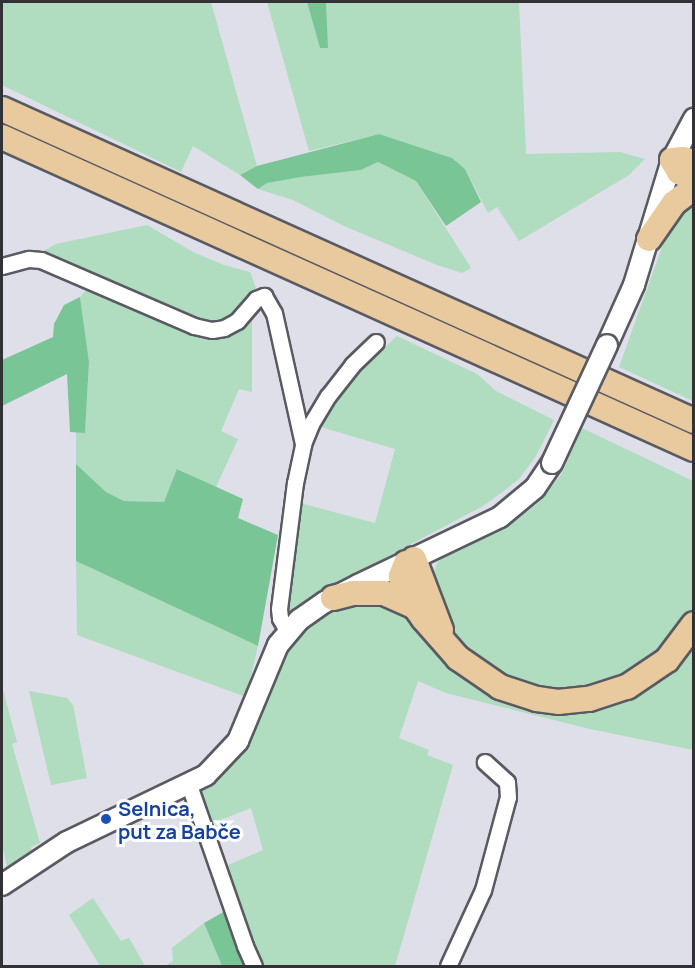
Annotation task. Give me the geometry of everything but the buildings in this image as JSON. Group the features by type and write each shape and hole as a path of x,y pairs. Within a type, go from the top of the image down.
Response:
{"main road":[{"path":"2,109 693,421"},
{"path":"2,137 693,449"},
{"path":"683,161 679,172 693,180"},
{"path":"649,239 674,203 693,188"},
{"path":"656,405 693,411"},
{"path":"654,431 667,445 693,462"},
{"path":"444,641 410,561 402,570 403,585 413,606 444,641 469,668 500,687 537,699 573,701 616,692 646,676 671,655 693,624"},
{"path":"333,598 353,593 384,593 413,606"}],"street":[{"path":"2,885 67,842 206,775 238,741 271,661 288,632 306,615 333,598 500,517 535,488 552,463 634,285 649,239 683,161 693,119"},
{"path":"2,266 30,259 41,260 194,326 212,330 224,328 237,321 256,299 264,296 274,313 303,444"},
{"path":"288,632 280,618 279,609 295,483 303,444 311,424 328,396 352,365 376,342"},
{"path":"448,966 483,890 508,797 508,787 503,776 485,762"},
{"path":"189,785 254,966"}],"green space":[{"path":"2,2 211,2 257,166 240,175 193,146 181,172 2,85"},
{"path":"267,2 307,2 320,47 327,48 326,2 519,2 526,154 620,152 645,159 629,175 519,241 497,207 488,213 465,169 452,158 379,134 309,151"},
{"path":"307,2 326,2 328,48 320,48"},
{"path":"379,134 452,158 465,169 481,202 446,226 416,181 378,162 361,170 267,183 258,189 240,175 257,166"},
{"path":"378,162 416,181 471,268 462,273 437,265 344,226 293,200 258,189 267,183 361,170"},
{"path":"693,196 693,401 619,367 670,225"},
{"path":"147,225 195,253 224,265 250,272 256,288 241,311 223,323 205,324 40,253 56,244"},
{"path":"88,288 207,337 219,339 231,336 252,319 252,392 239,389 221,431 238,439 216,487 178,469 164,502 124,501 106,492 76,464 76,432 85,433 89,362 80,297"},
{"path":"80,297 89,362 85,433 70,432 67,374 2,406 2,360 53,337 54,324 64,305"},
{"path":"397,336 477,374 496,391 554,420 536,456 519,479 501,493 483,506 351,576 294,614 290,612 286,604 300,503 375,523 395,449 318,426 331,404 352,378"},
{"path":"582,428 693,481 693,608 661,654 604,686 551,692 507,679 471,655 445,619 431,581 437,563 441,559 511,524 537,504 561,475"},
{"path":"76,464 106,492 124,501 164,502 177,469 243,499 238,518 278,535 258,646 76,561"},
{"path":"76,561 258,646 246,697 77,635"},
{"path":"345,603 398,603 441,652 567,709 693,641 693,750 590,729 446,693 418,681 399,738 429,750 427,755 453,765 395,966 262,966 226,866 263,850 251,808 213,823 200,787 224,770 248,741 281,654 296,634 315,617"},
{"path":"2,686 17,742 12,744 40,843 31,847 32,851 7,867 2,843"},
{"path":"29,691 67,698 73,705 87,778 51,785"},
{"path":"93,898 121,941 129,938 145,966 100,966 69,915"},
{"path":"225,911 234,940 246,966 222,966 204,923"},
{"path":"204,923 222,966 165,966 173,961 172,948"}],"place":[{"name":"Selnica, put za Babče","path":"106,819"}]}
